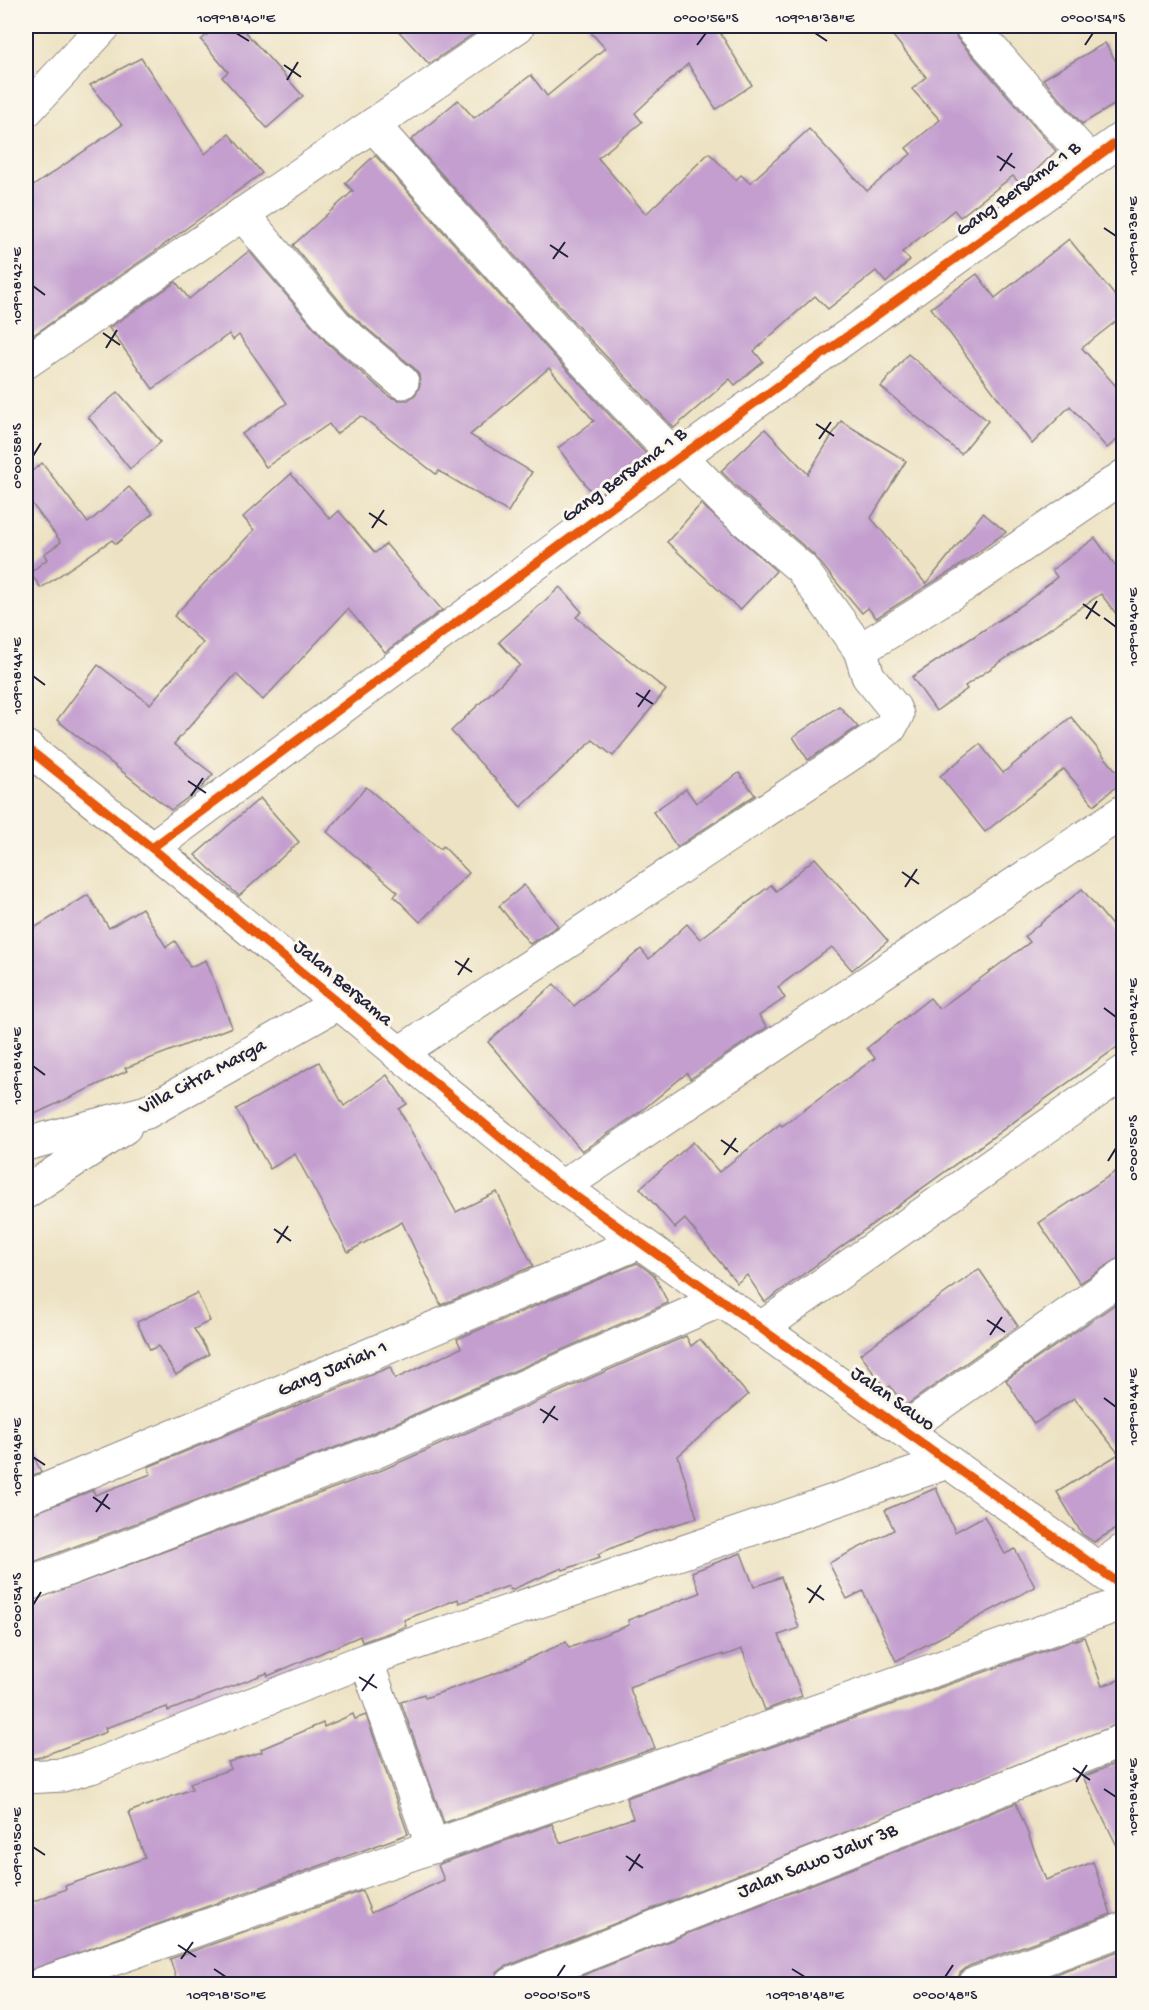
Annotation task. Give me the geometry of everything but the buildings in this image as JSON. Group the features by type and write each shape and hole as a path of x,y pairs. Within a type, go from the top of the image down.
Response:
{"street":[{"path":"26,111 104,26"},
{"path":"26,362 518,26"},
{"path":"971,26 1090,161"},
{"path":"373,124 567,342 679,458 732,509 801,568 860,650 868,676 897,715 890,728 398,1054"},
{"name":"Gang Bersama 1 B","path":"152,848 679,458 1124,137"},
{"path":"242,214 338,328 402,382"},
{"path":"860,650 966,584 1124,476"},
{"name":"Jalan Bersama","path":"26,747 152,848 398,1054 562,1187 640,1242"},
{"path":"562,1187 1124,811"},
{"name":"Villa Citra Marga","path":"26,1143 147,1112 338,1004"},
{"path":"760,1329 1124,1072"},
{"path":"26,1192 147,1112"},
{"name":"Jalan Sawo","path":"640,1242 948,1462 1115,1568"},
{"name":"Gang Jariah 1","path":"26,1498 640,1242"},
{"path":"903,1430 1124,1275"},
{"path":"26,1586 375,1452 721,1300"},
{"path":"26,1777 63,1775 91,1767 366,1660 948,1462"},
{"path":"49,1984 1124,1603"},
{"path":"366,1660 433,1847"},
{"name":"Jalan Sawo Jalur 3B","path":"512,1984 1124,1740"},
{"path":"975,1984 1124,1929"}],"cycle path":[{"path":"152,848 677,459 1124,137"},
{"path":"26,747 152,848 547,1176 1124,1587"}]}
